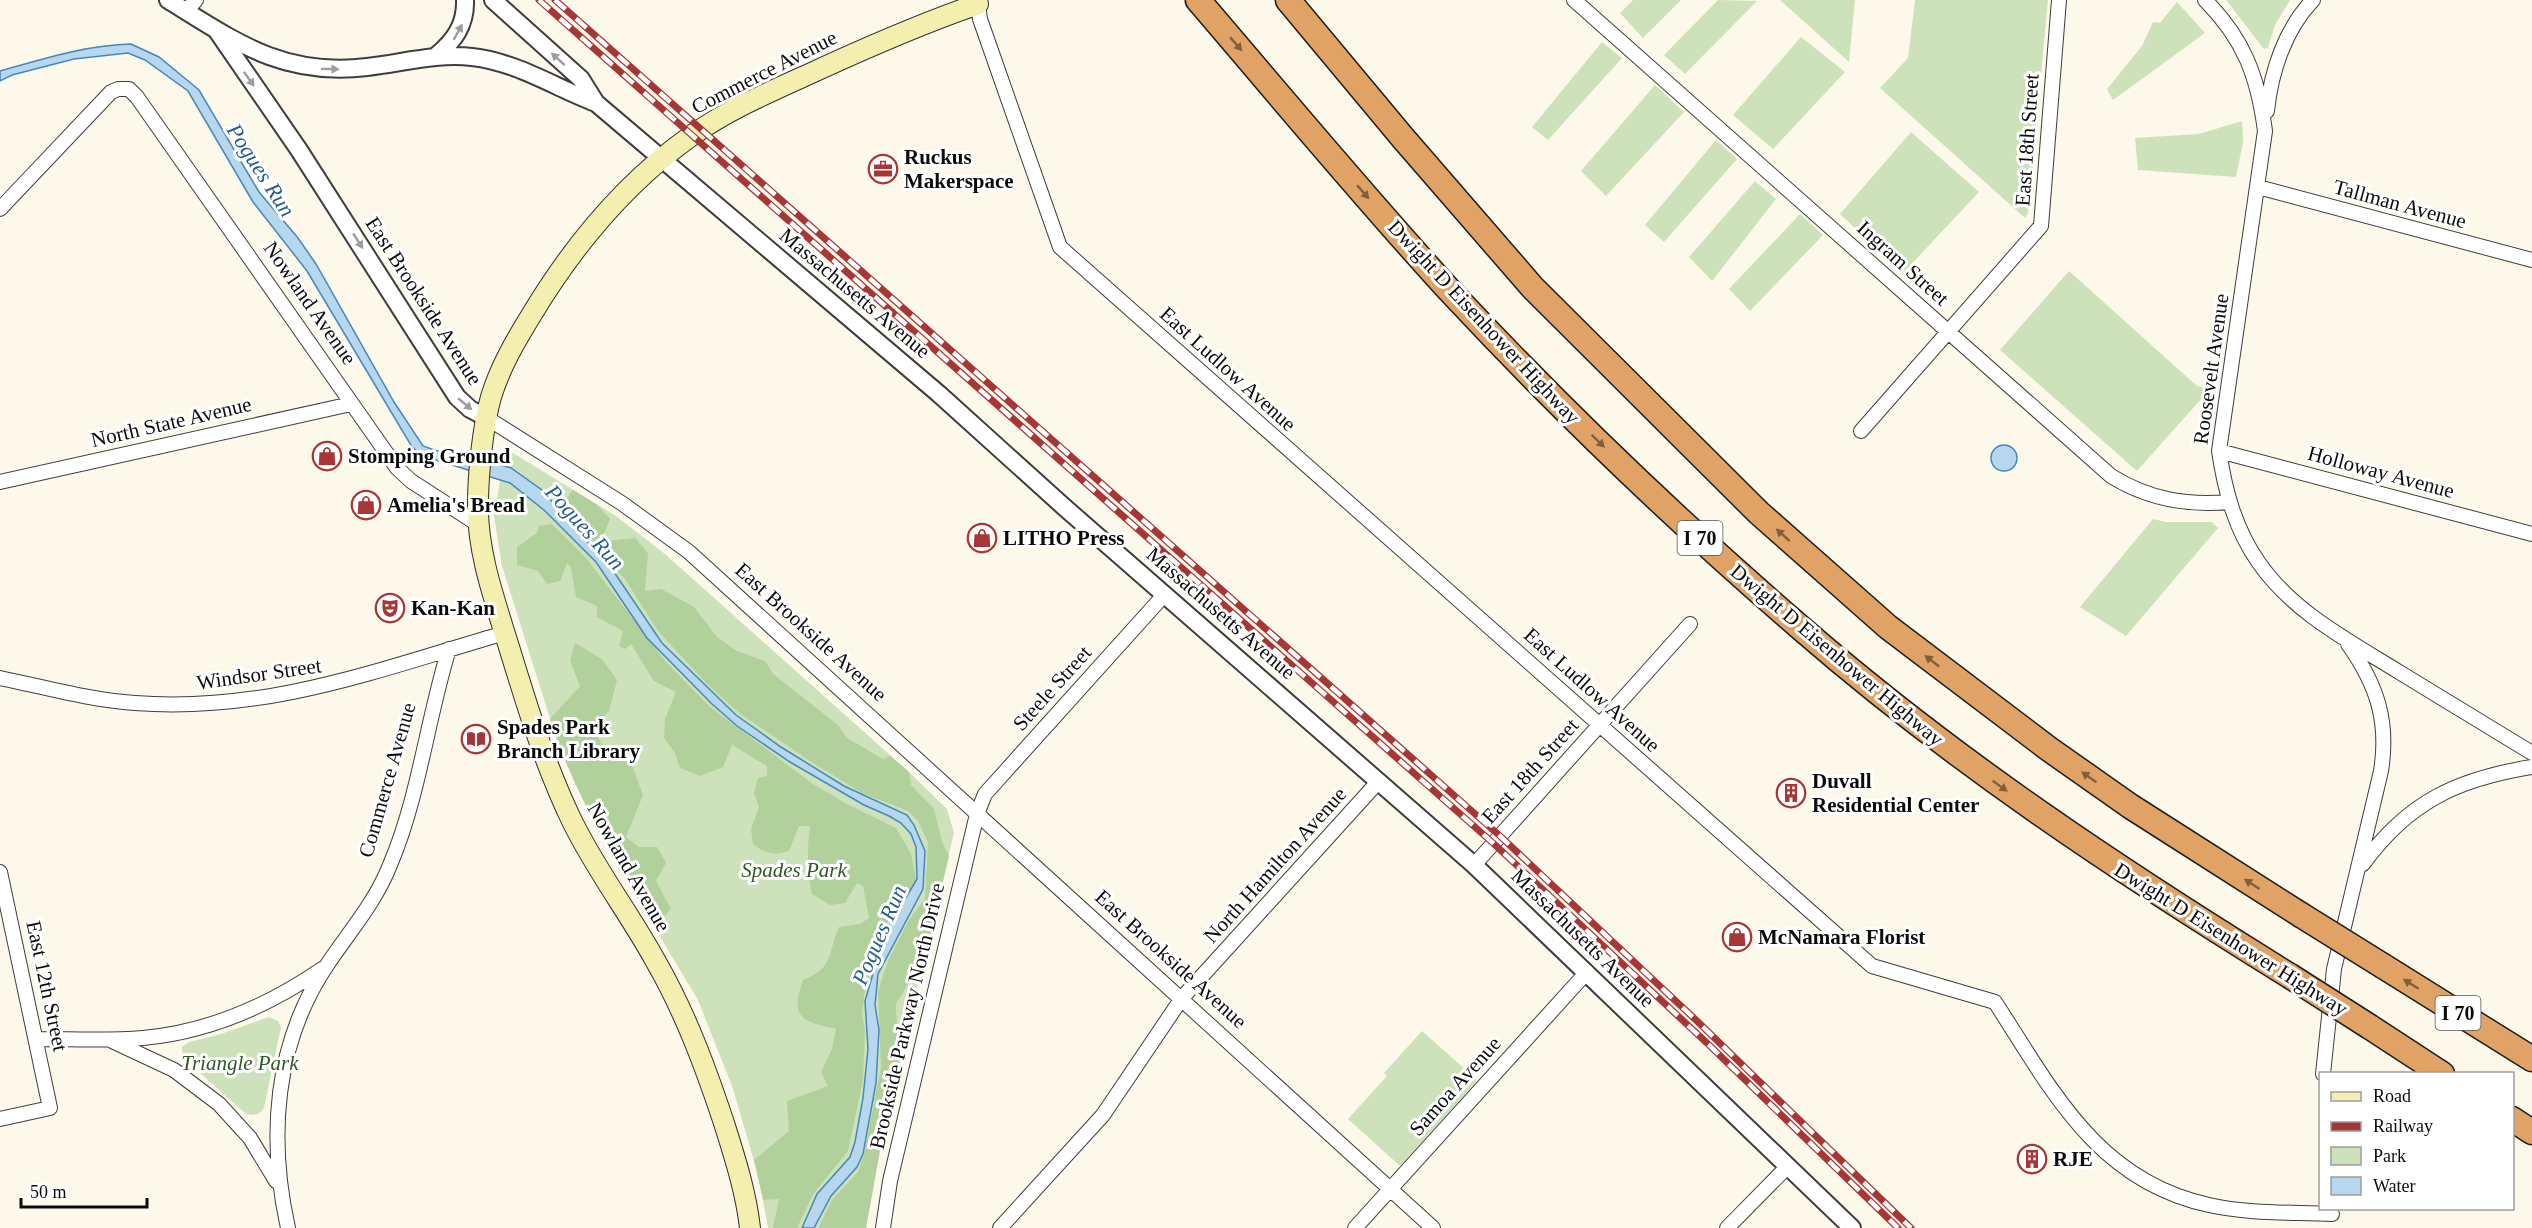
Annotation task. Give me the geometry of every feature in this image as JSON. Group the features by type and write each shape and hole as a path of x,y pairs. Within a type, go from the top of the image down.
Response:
{"highway":[{"name":"Dwight D Eisenhower Highway","path":"1198,0 1477,320 1585,428 1747,581 1900,710 1987,777 2098,855 2439,1072"},
{"name":"I 70","path":"1288,0 1403,138 1533,288 1759,513 1888,627 2040,742 2130,806 2532,1059"},
{"path":"2514,1120 2532,1132"}],"main road":[{"name":"Commerce Avenue","path":"488,418 492,397 503,365 551,283 600,219 662,160 691,136 782,86 880,42 983,2"},
{"name":"Nowland Avenue","path":"488,418 478,502 479,525 489,578 547,765 571,818 601,874 656,961 689,1027 738,1167 750,1228"}],"street":[{"name":"East Brookside Avenue","path":"168,0 191,5 217,31 299,150 457,397 470,409 488,418 623,504 682,547 1433,1228"},
{"path":"436,56 449,45 459,31 465,15 465,0"},
{"name":"Massachusetts Avenue","path":"493,0 581,79 596,103 856,322 1474,865 1852,1228"},
{"name":"Ingram Street","path":"1574,0 2111,476 2147,494 2178,502 2203,504 2229,502"},
{"name":"East 18th Street","path":"1861,431 2041,226 2058,0"},
{"name":"Roosevelt Avenue","path":"2205,0 2223,18 2247,57 2259,93 2265,131 2219,451 2229,502 2238,527 2258,562 2273,581 2308,614 2343,638 2532,753"},
{"path":"2265,131 2268,99 2279,60 2299,16 2313,0"},
{"name":"East Ludlow Avenue","path":"983,2 980,20 1060,247 1872,966 1995,1002 2069,1115 2094,1144 2131,1173 2166,1191 2208,1205 2247,1210 2332,1211"},
{"name":"East Brookside Avenue","path":"217,31 256,52 289,64 310,68 368,68 436,56 473,57 502,62 596,103"},
{"name":"Nowland Avenue","path":"0,208 111,92 123,88 129,89 137,97 351,404 407,477 479,525"},
{"name":"Tallman Avenue","path":"2258,187 2532,260"},
{"name":"North State Avenue","path":"0,482 351,404"},
{"name":"Holloway Avenue","path":"2219,451 2532,534"},
{"name":"Steele Street","path":"977,814 985,794 1165,594"},
{"name":"East 18th Street","path":"1474,865 1690,624"},
{"path":"449,650 505,633"},
{"path":"2323,1072 2334,969 2381,771 2384,747 2384,724 2373,685 2362,664 2343,638"},
{"name":"Windsor Street","path":"0,678 120,702 174,705 221,704 306,691 449,650"},
{"name":"Commerce Avenue","path":"326,966 361,920 390,866 407,814 449,650"},
{"path":"2358,870 2384,836 2407,814 2426,801 2461,785 2532,767"},
{"name":"North Hamilton Avenue","path":"1000,1228 1103,1114 1182,998 1378,782"},
{"name":"Brookside Parkway North Drive","path":"883,1228 890,1181 977,814"},
{"name":"East 12th Street","path":"0,872 50,1108 0,1119"},
{"path":"37,1039 110,1040 189,1031 234,1017 276,998 326,966"},
{"path":"288,1228 279,1184 276,1129 284,1067 300,1015 326,966"},
{"name":"Samoa Avenue","path":"1355,1228 1587,972"},
{"path":"110,1040 174,1070 219,1104 250,1138 279,1184"},
{"path":"1727,1228 1788,1166"},
{"path":"2332,1211 2334,1228"}],"green space":[{"path":"1633,0 1681,0 1643,38 1620,13"},
{"path":"1718,0 1757,1 1685,74 1664,55"},
{"path":"1780,0 1855,0 1849,62"},
{"path":"1915,0 2048,0 2028,213 2025,218 1880,88 1908,58"},
{"path":"2226,0 2290,0 2275,25 2268,48 2264,49"},
{"path":"2177,2 2205,33 2113,100 2107,89 2142,46 2153,22 2160,23"},
{"path":"1801,37 1845,72 1773,149 1733,115"},
{"path":"1602,42 1622,58 1548,140 1532,127"},
{"path":"1655,85 1684,112 1606,196 1581,171"},
{"path":"2242,121 2243,142 2236,177 2138,170 2135,138 2199,134"},
{"path":"1911,132 1979,192 1903,273 1840,214"},
{"path":"1716,140 1737,159 1664,242 1645,225"},
{"path":"1755,181 1776,199 1712,281 1689,257"},
{"path":"1800,214 1823,235 1750,311 1729,289"},
{"path":"2069,271 2197,386 2210,389 2137,471 2000,350"},
{"name":"Spades Park","path":"508,452 616,516 665,554 909,772 947,809 954,833 886,1117 866,1228 768,1228 759,1178 733,1089 698,1000 601,838 559,747 502,566 493,510 498,509 497,500 504,454"},
{"path":"573,490 596,504 610,519 604,534 606,541 635,538 648,553 645,591 661,589 694,607 717,637 737,651 765,661 773,674 838,725 847,738 883,759 890,756 909,772 911,785 934,809 942,842 949,856 926,954 896,1004 897,1036 904,1044 886,1117 866,1228 818,1228 832,1200 858,1172 864,1155 881,1067 878,991 888,961 909,920 925,898 928,842 918,821 908,811 862,793 810,761 739,713 705,682 658,631 625,579 570,514 564,502"},
{"path":"2153,519 2166,522 2212,522 2218,528 2126,636 2080,607"},
{"path":"552,524 587,559 666,662 710,707 813,784 896,828 911,854 916,880 888,921 865,989 862,1014 865,1030 863,1080 848,1151 814,1193 797,1228 773,1228 779,1199 763,1200 754,1160 789,1131 787,1101 828,1086 821,1072 832,1049 836,1029 814,1023 802,1016 798,1010 799,993 803,980 820,971 825,965 839,927 860,924 869,918 863,886 857,883 845,903 830,905 812,894 808,860 810,826 799,826 789,851 770,853 753,844 751,829 759,807 754,793 758,778 767,776 767,766 732,745 723,767 700,776 680,768 675,753 664,738 665,719 676,692 654,681 631,644 625,649 619,646 623,631 597,617 597,606 576,597 571,567 567,563 560,581 547,584 538,571 517,565 517,547 537,533 539,526"},
{"path":"575,643 602,659 617,680 609,711 594,727 607,758 628,755 643,795 626,837 639,847 657,847 666,863 656,881 671,909 655,926 583,800 550,719 580,686 570,661"},
{"name":"Triangle Park","path":"269,1017 278,1021 281,1027 264,1108 256,1114 246,1114 183,1058 182,1047 189,1042 221,1034"},
{"path":"1422,1031 1475,1078 1476,1082 1400,1166 1348,1119 1387,1076 1384,1073"}],"water":[{"path":"131,44 159,57 199,90 259,192 298,238 316,264 394,402 423,446 437,451 455,451 511,468 542,490 614,572 662,643 736,715 781,747 844,786 907,815 914,825 925,851 923,889 878,974 875,1005 879,1030 876,1083 863,1154 857,1167 831,1196 814,1228 802,1228 817,1194 850,1157 855,1142 863,1098 868,1049 865,1001 890,924 917,879 916,847 911,834 901,823 864,805 790,762 737,726 647,638 596,562 544,510 510,483 423,456 412,447 307,271 253,202 188,91 145,60 128,53 74,59 12,75 0,81 0,71 65,53"},
{"path":"2004,445 2013,449 2017,458 2013,467 2004,471 1995,467 1991,458 1995,449"}],"railway":[{"path":"539,0 1493,843 1708,1044 1898,1228"},
{"path":"555,0 1500,836 1697,1021 1911,1228"}],"place":[{"name":"Ruckus Makerspace","path":"883,169"},
{"name":"Stomping Ground","path":"327,456"},
{"name":"Amelia's Bread","path":"366,505"},
{"name":"LITHO Press","path":"982,538"},
{"name":"Kan-Kan","path":"390,608"},
{"name":"Spades Park Branch Library","path":"476,739"},
{"name":"Duvall Residential Center","path":"1791,793"},
{"name":"McNamara Florist","path":"1737,937"},
{"name":"RJE","path":"2032,1159"}],"water label":[{"name":"Pogues Run","path":"261,170"},
{"name":"Pogues Run","path":"585,527"},
{"name":"Pogues Run","path":"879,935"}]}
